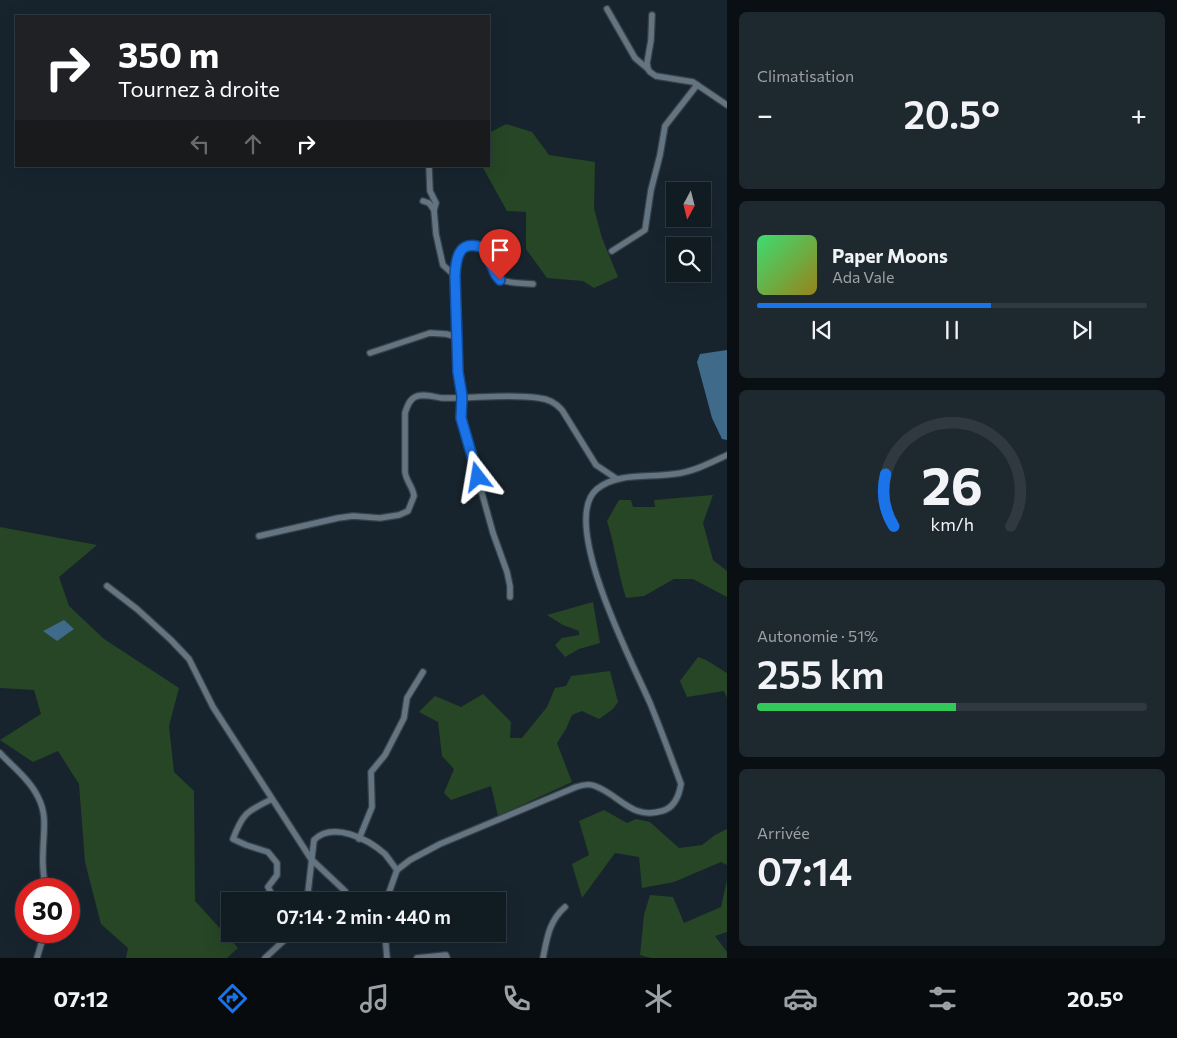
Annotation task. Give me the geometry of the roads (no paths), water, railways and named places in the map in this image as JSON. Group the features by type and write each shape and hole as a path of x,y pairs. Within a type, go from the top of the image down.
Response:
{"street":[{"path":"607,9 635,58 648,70 656,76 686,80 727,105"},
{"path":"648,70 653,27 652,15"},
{"path":"612,251 645,230 651,190 665,126 697,85"},
{"path":"429,167 430,192 436,204 434,210 436,234 442,261 443,265 455,276"},
{"path":"423,201 429,203 434,210"},
{"path":"510,597 507,572 493,533 463,426 462,396 458,372 455,266 462,250 472,244 484,248 500,280 533,284"},
{"path":"370,353 430,333 458,337"},
{"path":"259,536 338,518 353,516 380,518 399,515 408,511 414,496 412,487 405,478 404,472 405,413 412,398 417,396 450,398 462,396 529,397 551,401 562,410 596,465 617,479"},
{"path":"389,892 397,870 410,860 440,844 514,812 584,785 596,786 633,809 649,814 670,807 679,794 681,784 650,703 623,647 592,564 587,526 588,502 597,489 617,479 640,475 673,475 688,472 727,455"},
{"path":"107,586 137,610 190,659 206,695 311,859 345,891"},
{"path":"359,838 372,807 371,772 385,755 404,718 407,698 423,672"},
{"path":"0,753 32,788 43,808 45,820 42,851 44,878"},
{"path":"270,892 268,887 277,875 277,863 268,852 246,845 233,838 240,821 248,811 272,798"},
{"path":"308,892 314,840 325,833 338,832 359,838 385,855 397,870"},
{"path":"543,958 551,922 565,906"},
{"path":"265,958 282,942"},
{"path":"386,942 387,958"},
{"path":"37,958 41,943"},
{"path":"417,958 446,955 447,958"}],"water":[{"path":"727,350 727,440 722,439 712,418 697,362 700,354"},
{"path":"64,620 74,629 57,641 43,631"}]}
